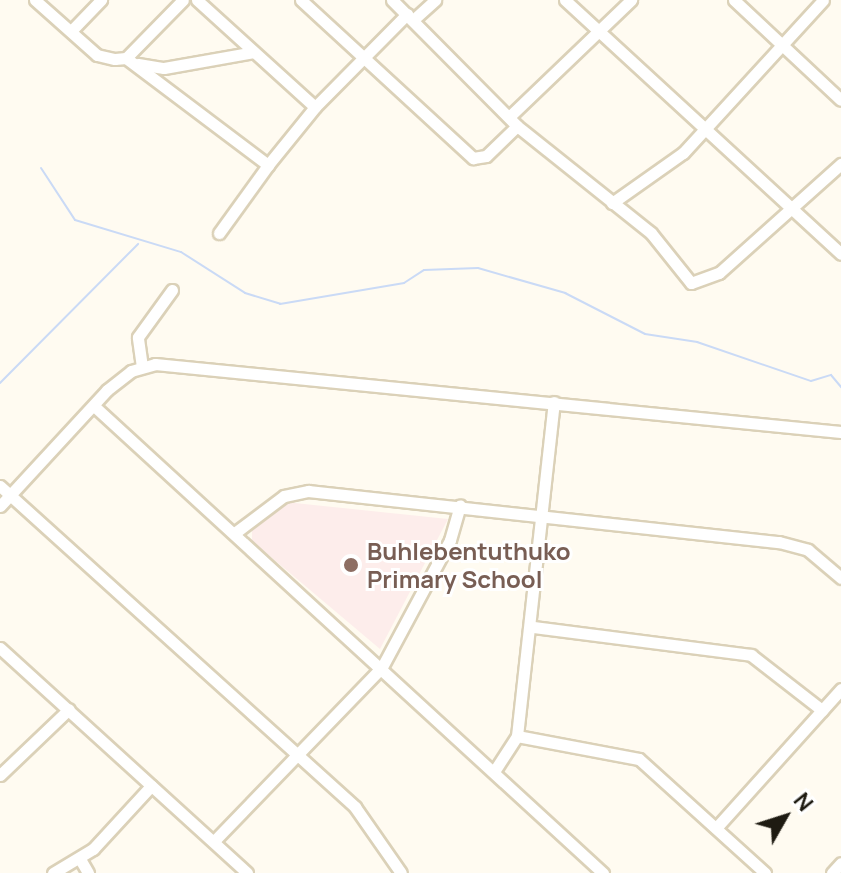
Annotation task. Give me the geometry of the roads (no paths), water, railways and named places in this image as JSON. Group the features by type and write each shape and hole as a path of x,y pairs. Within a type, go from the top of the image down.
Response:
{"street":[{"path":"72,30 101,0"},
{"path":"129,61 183,0"},
{"path":"197,0 315,107"},
{"path":"301,0 473,158 486,156 514,121 631,0"},
{"path":"392,0 514,121 651,233 691,283 719,273 841,164"},
{"path":"219,233 315,107 363,58 410,17 435,0"},
{"path":"565,0 789,210 841,254"},
{"path":"734,0 841,100"},
{"path":"612,203 647,183 704,129 823,0"},
{"path":"36,1 97,55 164,68 254,52"},
{"path":"129,61 268,165"},
{"path":"142,367 138,337 172,290"},
{"path":"0,506 94,406 142,367 184,364 841,432"},
{"path":"495,770 517,736 533,627 554,402"},
{"path":"94,406 236,532 603,873"},
{"path":"0,486 299,752 355,807 401,873"},
{"path":"236,532 296,492 460,505 789,544 808,550 841,578"},
{"path":"215,840 382,667 450,540 460,505"},
{"path":"533,627 751,655 822,710"},
{"path":"0,648 215,840 247,873"},
{"path":"716,828 841,689"},
{"path":"0,775 69,709"},
{"path":"517,736 632,755 765,873"},
{"path":"53,873 80,859 151,786"},
{"path":"80,859 88,873"},
{"path":"832,873 841,863"}],"waterway":[{"path":"41,168 75,220 181,252 245,293 280,304 404,283 424,270 478,268 565,293 645,334 697,342 811,381 831,375 841,387"},
{"path":"0,383 138,244"}],"place":[{"name":"Buhlebentuthuko Primary School","path":"351,565"}]}
